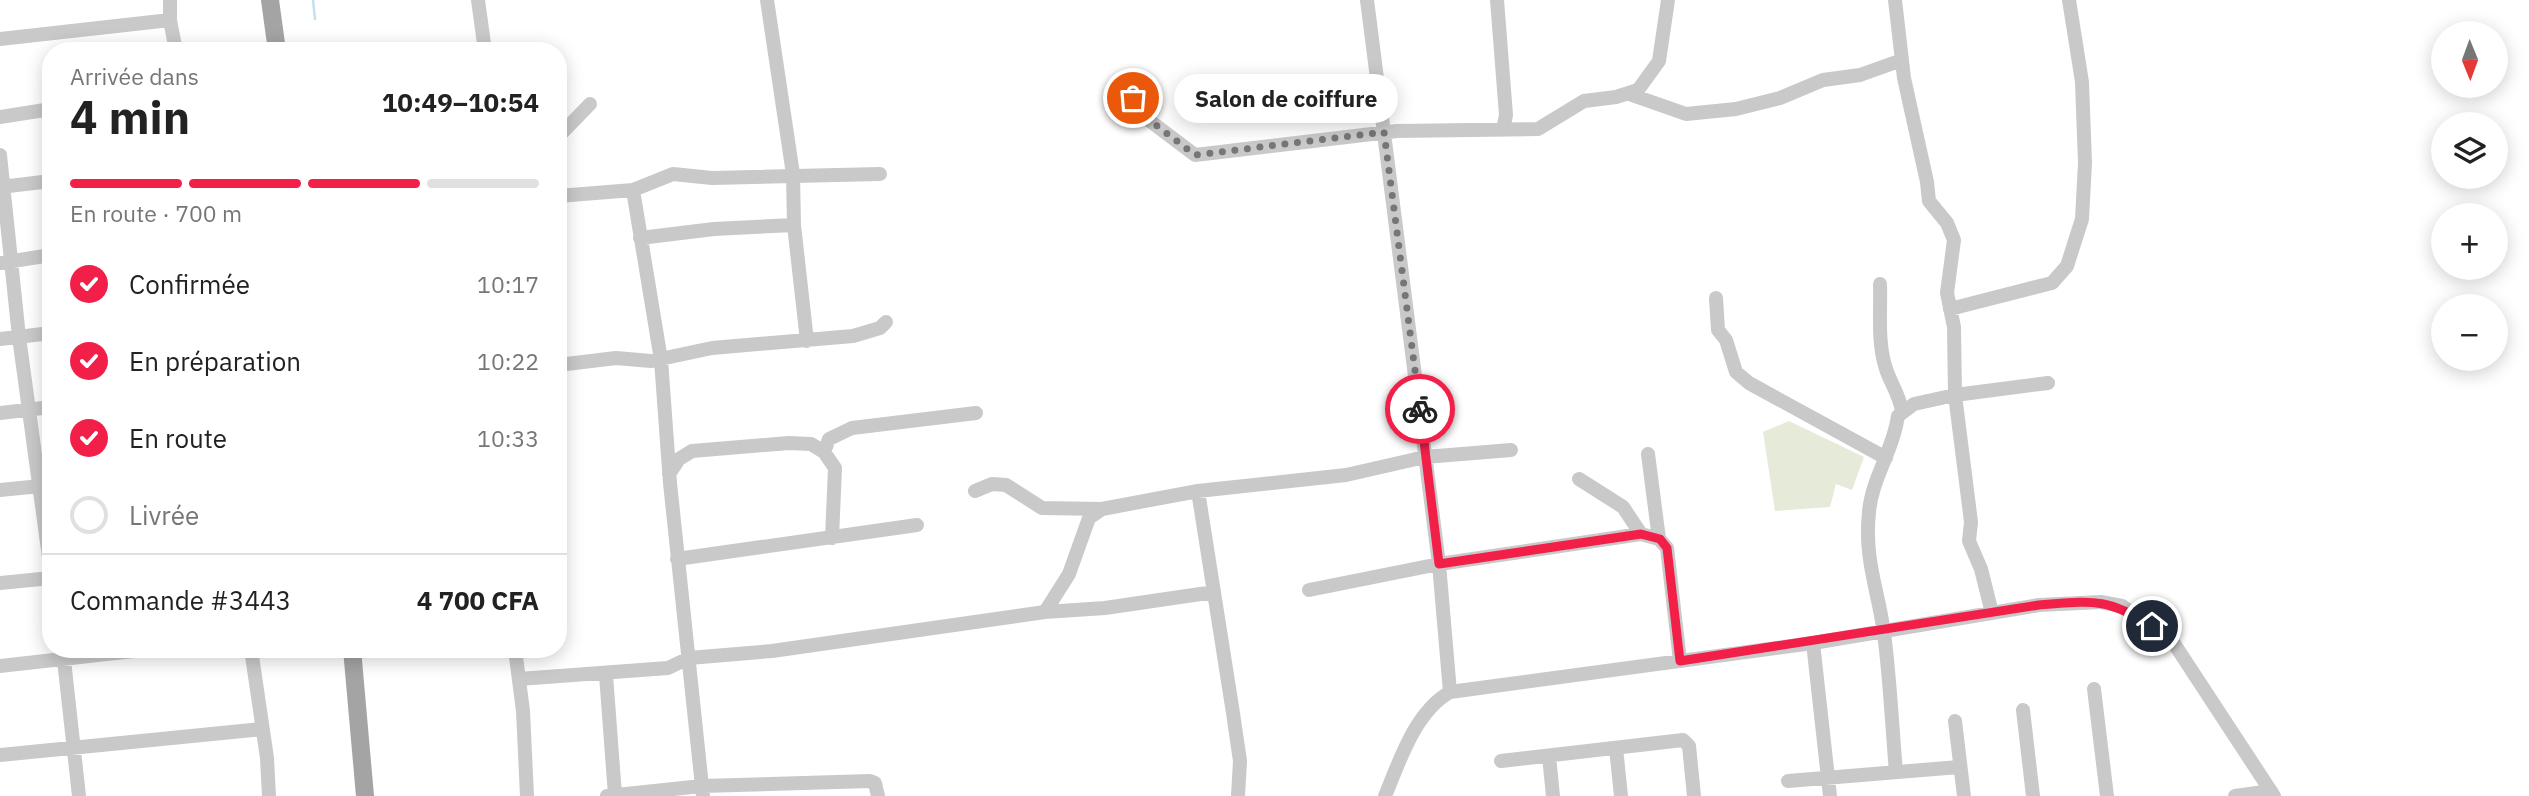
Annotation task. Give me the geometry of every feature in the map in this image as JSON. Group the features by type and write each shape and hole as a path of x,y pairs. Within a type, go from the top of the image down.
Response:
{"main road":[{"path":"270,0 276,42"},
{"path":"353,658 365,796"}],"street":[{"path":"170,0 174,42"},
{"path":"478,0 484,42"},
{"path":"767,0 793,174 794,225 807,341"},
{"path":"1367,0 1439,564 1450,692"},
{"path":"1497,0 1506,115 1503,130"},
{"path":"1133,98 1139,112 1195,155 1384,132 1538,130 1584,101 1629,94 1646,82 1659,61 1668,0"},
{"path":"1895,0 1902,60 1928,197 1947,223 1954,240 1947,293 1954,327 1955,395 1971,522 1969,541 1981,569 1992,613"},
{"path":"1950,309 2052,283 2067,266 2082,219 2085,163 2082,82 2068,0"},
{"path":"0,39 170,20"},
{"path":"1629,94 1686,114 1736,109 1780,99 1823,80 1860,75 1902,60"},
{"path":"567,128 590,104"},
{"path":"0,117 42,110"},
{"path":"0,155 6,262 42,475"},
{"path":"567,195 633,190 673,174 712,178 880,174"},
{"path":"3,187 42,182"},
{"path":"633,190 661,360 677,559 702,791"},
{"path":"640,239 714,229 794,225"},
{"path":"6,262 42,256"},
{"path":"1880,284 1881,345 1886,371 1900,397 1902,411 1895,440 1873,486 1867,559 1884,632 1896,772"},
{"path":"1716,298 1718,330 1724,335 1736,372 1749,383 1886,458"},
{"path":"567,364 616,358 661,360 712,348 853,336 880,328 886,321"},
{"path":"0,338 42,334"},
{"path":"1902,411 1914,404 1955,395 2048,383"},
{"path":"0,413 42,408"},
{"path":"824,452 829,439 852,428 976,413"},
{"path":"669,474 679,459 692,451 789,443 811,444 824,452 835,468 832,538"},
{"path":"975,491 992,484 1006,485 1042,508 1102,509 1198,491 1346,475 1425,457 1511,450"},
{"path":"1648,454 1660,539 1667,548 1680,661"},
{"path":"1580,479 1623,507 1641,534"},
{"path":"0,490 42,486"},
{"path":"1198,491 1240,761 1238,796"},
{"path":"1045,612 1069,574 1089,518 1102,509"},
{"path":"677,559 917,524"},
{"path":"1309,590 1439,564 1641,534 1660,539"},
{"path":"0,583 42,579"},
{"path":"519,679 606,675 668,668 689,658 772,652 1045,612 1105,608 1214,592"},
{"path":"1385,796 1424,715 1436,700 1450,692 1813,643 2039,605 2101,603 2122,607 2175,645 2272,793 2235,796"},
{"path":"1813,643 1829,796"},
{"path":"0,666 42,658"},
{"path":"63,658 79,796"},
{"path":"252,658 269,796"},
{"path":"516,658 527,796"},
{"path":"606,675 611,796 870,781 875,783 878,796"},
{"path":"2094,689 2107,796"},
{"path":"2024,710 2033,796"},
{"path":"1955,721 1964,796"},
{"path":"0,755 262,729"},
{"path":"1501,761 1687,741 1694,796"},
{"path":"1616,748 1621,796"},
{"path":"1549,756 1553,796"},
{"path":"1787,781 1959,767"}],"green space":[{"path":"1789,421 1864,457 1852,490 1836,484 1830,507 1775,511 1763,432"}],"waterway":[{"path":"313,0 315,19"}],"way so far":[{"path":"1133,98 1139,112 1195,155 1384,132 1420,409"}],"place":[{"name":"Salon de coiffure","path":"1133,98"}],"route":[{"path":"1420,409 1439,564 1641,534 1660,539 1667,548 1680,661 1884,632 2039,605 2078,602 2122,607 2152,626"}]}
